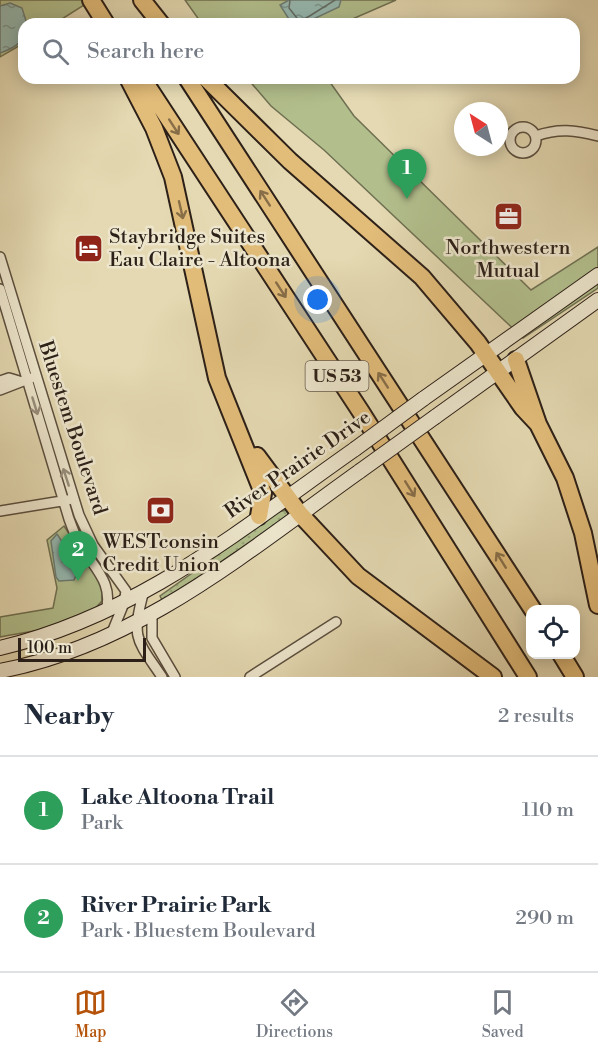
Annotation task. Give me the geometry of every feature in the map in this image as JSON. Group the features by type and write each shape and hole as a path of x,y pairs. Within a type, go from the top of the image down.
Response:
{"highway":[{"path":"89,0 96,18"},
{"path":"89,0 102,18"},
{"path":"136,0 148,18"},
{"path":"142,0 156,18"},
{"path":"131,84 154,128 173,177 217,378 227,410 243,440 263,493 259,516"},
{"name":"US 53","path":"146,84 361,412 528,677"},
{"name":"US 53","path":"191,84 530,605"},
{"path":"212,84 290,161 422,277 486,355 538,424"},
{"path":"516,360 538,424 565,478 583,533 598,605"},
{"path":"243,440 300,514 342,560 371,587 493,677"},
{"path":"564,659 575,677"}],"main road":[{"name":"River Prairie Drive","path":"0,648 52,634 143,594 348,454 598,275"},
{"name":"River Prairie Drive","path":"0,671 45,660 111,635 202,583 598,300"}],"street":[{"path":"536,136 549,131 572,130 598,136"},
{"name":"Bluestem Boulevard","path":"0,257 28,379 93,545 124,586 124,603"},
{"name":"Bluestem Boulevard","path":"0,289 63,500 81,547 106,582 109,594 106,612"},
{"path":"0,381 9,378 28,379"},
{"path":"0,390 11,388 28,379"},
{"path":"0,512 74,499"},
{"path":"143,594 135,623 139,643 162,677"},
{"path":"111,635 124,603"},
{"path":"152,613 152,638 175,677"},
{"path":"250,677 336,622"}],"green space":[{"path":"0,0 92,0 64,18 18,18 18,46 0,57"},
{"path":"185,0 396,0 355,18 198,18"},
{"path":"252,84 331,84 354,116 531,290 598,247 598,288 523,338 324,150 271,106"},
{"path":"287,510 290,514 163,602 160,596 278,512"},
{"path":"64,526 102,584 102,601 93,610 68,623 0,637 0,617 53,608 57,588 47,540"}],"water":[{"path":"289,0 341,0 339,7 316,18 288,18 280,5"},
{"path":"10,3 22,8 25,18 18,18 18,43 11,49 0,53 0,6"},
{"path":"57,534 67,549 77,573 74,580 59,581 56,577 51,541"}],"place":[{"name":"Lake Altoona Trail","path":"407,199"},
{"name":"Northwestern Mutual","path":"508,217"},
{"name":"Staybridge Suites Eau Claire - Altoona","path":"88,248"},
{"name":"WESTconsin Credit Union","path":"161,511"},
{"name":"River Prairie Park","path":"78,581"}]}
